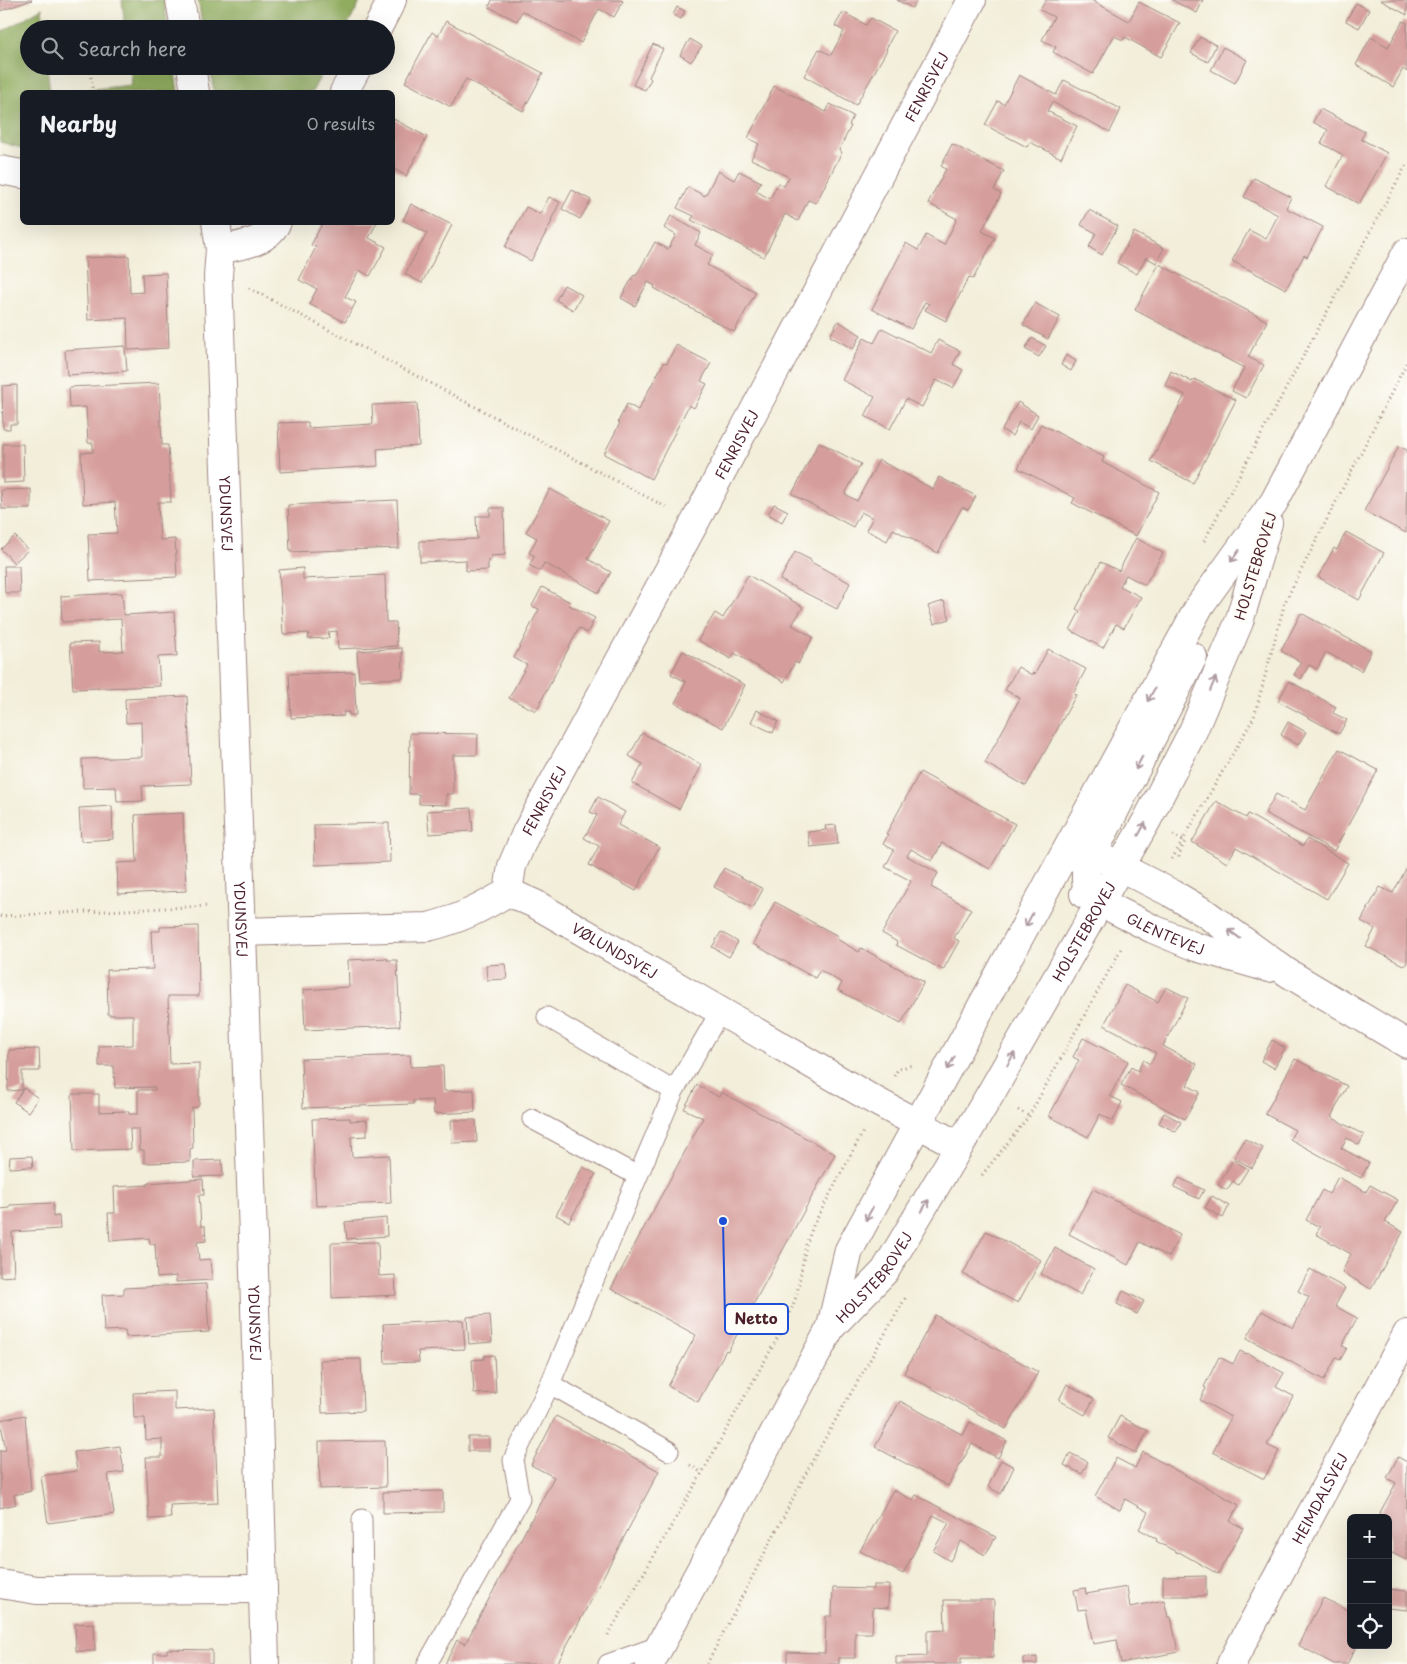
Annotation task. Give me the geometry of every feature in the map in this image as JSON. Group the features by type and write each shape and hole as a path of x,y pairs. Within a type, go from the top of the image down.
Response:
{"street":[{"path":"180,0 183,20"},
{"path":"382,20 392,0"},
{"name":"FENRISVEJ","path":"508,892 512,866 526,833 695,522 972,0"},
{"path":"192,75 195,90"},
{"path":"345,90 353,75"},
{"path":"0,170 20,174"},
{"name":"YDUNSVEJ","path":"211,231 242,246 256,241 276,225"},
{"name":"YDUNSVEJ","path":"211,231 218,276 242,904 263,1589 267,1664"},
{"name":"HOLSTEBROVEJ","path":"654,1655 831,1327 849,1250 1052,877 1082,847 1194,654 1200,605 1274,502 1407,252"},
{"name":"HOLSTEBROVEJ","path":"831,1327 885,1271 1147,820 1197,722 1239,622 1274,502"},
{"path":"1082,847 1086,867 1086,882 1101,902"},
{"name":"GLENTEVEJ","path":"1082,847 1173,894 1205,914 1288,973 1407,1044"},
{"name":"GLENTEVEJ","path":"1052,877 1153,929 1196,947 1288,973"},
{"path":"242,932 428,927 456,920 479,910 508,892"},
{"name":"VØLUNDSVEJ","path":"508,892 535,904 917,1125 959,1146"},
{"name":"HEIMDALSVEJ","path":"1231,1664 1407,1334"},
{"path":"0,1584 38,1590 263,1589"}],"lane":[{"path":"427,1664 520,1499 513,1460 550,1384 674,1091 720,1012"},
{"path":"547,1017 674,1091"},
{"path":"532,1119 638,1176"},
{"path":"550,1384 669,1452"},
{"path":"362,1519 364,1664"},
{"path":"608,1664 654,1655"}],"path":[{"path":"90,75 93,90"},
{"path":"218,276 259,292 695,522"},
{"path":"0,916 242,904"}],"green space":[{"path":"122,0 164,0 167,20 124,20"},
{"path":"198,0 361,0 351,20 201,20"},
{"path":"42,8 43,20 22,20"},
{"path":"20,21 20,75 48,75 50,90 20,90 20,147 0,142 0,33"},
{"path":"131,75 175,75 178,90 84,90 132,85"},
{"path":"211,75 321,75 313,90 214,90"}],"building":[{"path":"0,0 32,0 0,11"},
{"path":"492,0 623,1 614,17 599,9 581,43 522,11 517,21 489,7"},
{"path":"897,0 917,0 912,8"},
{"path":"1046,0 1091,0 1129,21 1139,2 1180,23 1161,57 1125,37 1123,40 1114,36 1093,74 1053,52 1056,47 1042,40 1054,17 1040,10"},
{"path":"1172,0 1203,0 1197,13"},
{"path":"1380,0 1407,0 1407,15"},
{"path":"1356,3 1369,10 1359,28 1346,21"},
{"path":"677,7 685,11 681,19 673,15"},
{"path":"843,12 866,25 871,18 895,31 887,50 856,105 804,76 819,49 831,55 844,31 835,26"},
{"path":"446,21 543,73 523,111 466,79 451,107 405,82 432,32 438,36"},
{"path":"1403,21 1407,23 1407,72 1403,69 1393,87 1356,65 1371,37 1388,47"},
{"path":"1200,37 1216,45 1208,62 1191,53"},
{"path":"690,39 702,46 691,62 680,55"},
{"path":"653,44 663,49 649,77 651,79 645,90 633,85"},
{"path":"1223,47 1247,60 1235,83 1211,70"},
{"path":"1019,75 1056,95 1064,80 1121,109 1110,132 1052,102 1047,111 1077,126 1061,158 1030,142 1027,147 985,125 998,101 1004,104"},
{"path":"774,86 826,112 830,104 853,116 849,125 851,126 839,150 842,152 816,203 808,200 798,221 785,214 764,257 691,220 694,216 677,208 688,187 705,196 718,171 734,180 739,171 761,182 756,191 770,199 778,183 784,186 789,177 751,159 759,144 748,138"},
{"path":"1320,109 1365,132 1361,139 1387,153 1359,204 1326,186 1343,155 1321,143 1328,130 1313,122"},
{"path":"395,120 427,137 406,176 395,170"},
{"path":"952,144 1004,171 994,190 1001,194 982,231 995,238 973,279 969,277 946,321 925,310 929,304 925,302 911,329 872,309 906,243 918,250 926,235 944,245 957,219 928,203 946,169 941,166"},
{"path":"1254,178 1291,197 1286,208 1323,227 1307,257 1304,255 1286,289 1232,261 1249,230 1266,239 1278,215 1244,197"},
{"path":"572,190 591,200 580,219 562,209"},
{"path":"549,197 560,202 531,261 505,247 526,207 540,214"},
{"path":"411,204 452,225 422,283 405,274 427,233 403,220"},
{"path":"1089,210 1118,226 1102,255 1089,247 1096,233 1081,225"},
{"path":"671,216 701,233 695,245 713,255 707,265 756,292 734,332 654,288 655,286 648,282 635,306 621,298 655,242 668,249 676,235 664,228"},
{"path":"321,225 376,225 369,238 386,247 370,276 359,270 345,297 356,302 345,322 309,304 317,289 299,280 316,247 311,245"},
{"path":"1134,232 1164,248 1156,263 1146,257 1137,274 1117,263"},
{"path":"129,256 130,293 143,292 142,274 166,273 169,348 128,350 127,318 88,320 85,258"},
{"path":"1159,264 1267,321 1248,357 1264,365 1246,398 1232,391 1244,368 1135,310"},
{"path":"564,285 582,295 573,310 556,300"},
{"path":"1035,303 1060,317 1048,339 1023,325"},
{"path":"838,321 861,335 853,349 830,336"},
{"path":"882,328 931,353 938,340 960,351 953,364 963,370 953,388 936,380 922,407 906,399 890,429 865,416 875,397 842,380 864,338 874,343"},
{"path":"1032,338 1046,346 1039,357 1025,349"},
{"path":"676,345 711,363 701,381 707,384 694,408 689,405 651,479 604,454 620,423 618,422 627,404 638,410 664,362 667,363"},
{"path":"125,346 127,371 67,375 65,350"},
{"path":"1066,355 1076,361 1071,371 1061,365"},
{"path":"1171,371 1192,382 1194,379 1236,400 1193,483 1151,461 1185,395 1165,385"},
{"path":"159,383 162,445 168,445 171,502 158,502 160,540 175,539 177,577 90,581 88,534 117,533 115,502 83,504 81,453 93,452 93,443 88,443 86,407 70,408 69,387"},
{"path":"17,385 17,424 10,424 10,429 3,429 2,386"},
{"path":"1018,402 1038,415 1031,429 1019,422 1012,436 1002,430"},
{"path":"417,403 419,446 377,449 378,466 280,472 278,423 308,422 308,428 373,424 372,405"},
{"path":"1041,424 1104,457 1102,462 1159,492 1136,536 1072,503 1075,498 1018,468"},
{"path":"819,442 861,464 845,494 857,501 879,460 933,489 939,477 976,496 968,510 962,507 938,553 893,529 887,541 866,530 873,518 861,512 853,527 792,494"},
{"path":"3,444 23,444 24,482 3,483"},
{"path":"1399,446 1407,450 1406,533 1364,511"},
{"path":"31,489 31,509 2,509 1,490"},
{"path":"550,489 609,521 588,559 611,572 599,593 544,563 540,571 529,565 535,556 529,553 537,538 526,532"},
{"path":"397,500 399,548 290,552 288,505"},
{"path":"774,504 788,511 782,522 768,514"},
{"path":"490,508 504,508 505,555 491,556 491,560 488,560 488,570 466,571 466,560 420,562 420,541 477,539 476,516 490,516"},
{"path":"1346,532 1384,553 1359,600 1318,577 1334,548 1337,550"},
{"path":"15,536 28,550 14,563 1,549"},
{"path":"1136,538 1163,553 1145,585 1126,575 1120,586 1141,597 1124,628 1116,624 1103,648 1070,630 1080,611 1076,609 1101,562 1119,571"},
{"path":"795,552 850,583 837,609 780,580"},
{"path":"4,566 19,566 20,593 5,593"},
{"path":"303,568 303,579 385,575 386,622 396,622 397,646 338,649 337,631 328,632 329,638 308,639 309,633 283,634 279,570"},
{"path":"748,575 803,607 792,625 813,637 798,664 795,662 784,682 734,653 731,659 698,640 715,613 723,618"},
{"path":"542,587 570,602 569,605 595,618 587,633 579,628 536,711 509,698 527,665 514,658 539,609 532,606"},
{"path":"122,593 124,615 174,612 177,656 158,657 160,686 73,689 70,643 99,642 99,652 123,651 121,619 62,622 61,596"},
{"path":"944,601 950,619 934,624 928,606"},
{"path":"1301,613 1371,651 1361,671 1326,652 1317,669 1309,665 1301,679 1294,675 1301,662 1281,651"},
{"path":"402,648 403,678 359,680 357,651"},
{"path":"1048,649 1086,669 1073,694 1076,695 1026,786 985,763 1020,698 1005,690 1018,667 1032,675 1032,673 1035,674"},
{"path":"683,651 745,685 723,728 675,703 686,682 671,674"},
{"path":"354,672 356,715 349,715 349,712 343,712 344,716 291,718 289,674"},
{"path":"1289,681 1336,707 1333,713 1347,720 1339,734 1278,701"},
{"path":"187,696 191,784 142,786 143,801 117,802 116,787 83,788 82,759 142,757 141,722 126,723 125,699"},
{"path":"757,710 778,721 773,733 751,722"},
{"path":"1288,722 1306,732 1298,745 1281,735"},
{"path":"410,733 478,734 477,755 453,755 453,794 446,794 446,805 419,804 419,794 409,794"},
{"path":"642,733 702,765 679,809 632,783 643,764 629,756"},
{"path":"1339,749 1378,770 1334,851 1265,813 1276,794 1305,810"},
{"path":"920,772 1015,824 990,869 942,843 932,861 911,849 907,856 938,873 931,887 971,909 954,938 959,941 943,970 896,945 897,942 882,933 911,881 885,867 894,850 883,844 888,835 886,834"},
{"path":"598,797 625,812 618,825 659,847 636,891 589,865 599,846 584,838 597,815 590,812"},
{"path":"1216,801 1246,818 1248,814 1303,846 1307,839 1348,863 1327,899 1236,847 1227,863 1192,842"},
{"path":"112,806 113,839 81,841 79,808"},
{"path":"471,808 473,831 429,834 427,811"},
{"path":"183,813 186,891 118,894 117,863 137,862 135,815"},
{"path":"389,823 390,862 315,865 314,825"},
{"path":"836,825 838,844 810,847 808,832 826,830 825,826"},
{"path":"1407,867 1407,962 1405,966 1366,946 1375,929 1361,921 1380,887 1393,893"},
{"path":"724,868 763,889 753,908 714,887"},
{"path":"775,902 838,936 837,939 859,952 861,948 924,982 901,1024 838,990 842,983 820,970 815,978 753,944"},
{"path":"198,926 199,996 168,996 170,1064 199,1063 199,1105 192,1108 193,1148 190,1149 190,1162 144,1163 144,1150 140,1150 139,1129 130,1129 131,1149 74,1151 72,1094 99,1094 99,1112 128,1111 129,1114 138,1114 138,1090 155,1090 155,1087 115,1088 114,1066 99,1066 99,1046 133,1045 133,1015 108,1015 107,970 153,969 151,931 160,931 160,927"},
{"path":"721,932 738,942 729,957 712,947"},
{"path":"387,958 387,960 397,960 400,1026 305,1030 303,990 349,987 348,960"},
{"path":"505,964 507,979 487,980 486,965"},
{"path":"1125,985 1158,1002 1166,987 1188,998 1163,1046 1197,1064 1187,1085 1200,1092 1185,1119 1121,1085 1131,1067 1138,1071 1143,1060 1150,1064 1156,1053 1104,1025"},
{"path":"1083,1038 1128,1061 1110,1096 1122,1102 1113,1121 1100,1114 1088,1137 1049,1116 1079,1060 1073,1057"},
{"path":"1272,1040 1285,1048 1274,1068 1261,1061"},
{"path":"39,1049 40,1071 22,1071 22,1090 8,1091 9,1050"},
{"path":"410,1055 411,1067 443,1066 444,1091 474,1090 475,1112 434,1114 433,1100 413,1101 413,1104 303,1108 301,1059"},
{"path":"1295,1059 1347,1086 1331,1117 1364,1135 1359,1145 1347,1138 1341,1148 1369,1163 1361,1178 1290,1139 1295,1130 1265,1114"},
{"path":"697,1085 719,1097 721,1092 835,1154 728,1351 726,1350 698,1402 668,1386 696,1335 611,1289 703,1118 684,1109"},
{"path":"24,1088 38,1098 28,1112 14,1102"},
{"path":"1164,1113 1181,1122 1176,1132 1159,1123"},
{"path":"350,1118 350,1121 367,1120 367,1136 351,1137 352,1157 389,1155 391,1203 316,1206 312,1119"},
{"path":"451,1120 476,1120 477,1142 452,1143"},
{"path":"1245,1139 1263,1148 1252,1168 1234,1158"},
{"path":"32,1156 33,1167 9,1168 10,1157"},
{"path":"222,1160 223,1176 194,1177 194,1161"},
{"path":"1233,1160 1248,1169 1238,1185 1233,1181 1227,1190 1218,1185"},
{"path":"583,1167 596,1174 569,1222 556,1215"},
{"path":"1338,1177 1366,1192 1370,1185 1398,1200 1385,1222 1403,1232 1371,1289 1342,1272 1351,1254 1316,1234 1320,1227 1306,1220 1322,1190 1329,1194"},
{"path":"1179,1178 1204,1190 1199,1199 1174,1187"},
{"path":"203,1179 204,1195 199,1195 201,1226 205,1226 206,1241 197,1242 199,1260 210,1259 212,1280 176,1282 176,1276 157,1278 155,1244 150,1244 149,1238 110,1241 108,1213 115,1213 114,1187"},
{"path":"1093,1189 1180,1235 1169,1257 1140,1242 1128,1265 1069,1234"},
{"path":"1212,1196 1229,1206 1223,1218 1205,1208"},
{"path":"53,1203 53,1217 59,1216 60,1229 12,1232 14,1276 0,1277 0,1209 10,1208 10,1205"},
{"path":"386,1218 387,1236 347,1239 345,1222"},
{"path":"986,1231 1041,1260 1018,1303 963,1274"},
{"path":"378,1242 379,1276 395,1275 396,1295 332,1298 331,1243"},
{"path":"1055,1248 1094,1269 1080,1295 1041,1274"},
{"path":"1310,1269 1345,1288 1335,1306 1357,1318 1342,1346 1347,1348 1340,1360 1336,1358 1324,1380 1247,1338 1262,1311 1293,1328 1309,1297 1298,1291"},
{"path":"206,1284 209,1332 126,1337 125,1330 104,1331 102,1295 124,1294 124,1288"},
{"path":"1123,1291 1144,1301 1137,1314 1117,1304"},
{"path":"490,1315 492,1342 469,1344 467,1317"},
{"path":"935,1315 1038,1372 1006,1429 904,1373"},
{"path":"463,1320 465,1349 418,1351 419,1362 385,1363 383,1324"},
{"path":"1240,1351 1284,1373 1276,1387 1293,1396 1267,1445 1279,1451 1264,1479 1213,1452 1231,1417 1200,1400 1206,1388 1204,1387 1219,1357 1233,1364"},
{"path":"494,1355 496,1393 474,1394 472,1360 484,1359 484,1356"},
{"path":"361,1359 363,1411 322,1413 320,1360"},
{"path":"1067,1384 1094,1399 1085,1415 1059,1400"},
{"path":"175,1391 175,1410 214,1408 218,1503 170,1505 171,1518 149,1519 146,1457 162,1457 162,1439 146,1440 145,1418 134,1418 133,1393"},
{"path":"900,1401 963,1435 970,1422 1007,1441 998,1458 972,1444 948,1486 875,1447"},
{"path":"25,1415 31,1491 14,1495 16,1504 0,1508 0,1451 6,1450 0,1420"},
{"path":"556,1416 659,1471 557,1664 445,1664 457,1640 465,1644 554,1477 531,1465"},
{"path":"1120,1416 1148,1431 1136,1453 1108,1438"},
{"path":"468,1437 489,1437 489,1451 468,1451"},
{"path":"385,1441 386,1487 320,1489 319,1442"},
{"path":"120,1446 124,1472 108,1474 114,1514 48,1523 41,1476 77,1471 74,1452"},
{"path":"1143,1452 1239,1505 1230,1521 1243,1528 1218,1574 1156,1541 1157,1539 1139,1529 1148,1512 1125,1499 1120,1510 1095,1496 1116,1458 1135,1468"},
{"path":"1070,1453 1088,1462 1082,1474 1064,1465"},
{"path":"1398,1457 1407,1462 1406,1560 1392,1553 1392,1514 1379,1514 1396,1483 1387,1478"},
{"path":"1001,1460 1014,1467 1001,1494 988,1487"},
{"path":"893,1490 913,1500 916,1495 996,1537 985,1555 961,1541 950,1561 933,1551 949,1523 933,1515 903,1574 860,1551"},
{"path":"443,1491 443,1512 383,1513 383,1492"},
{"path":"1206,1576 1206,1596 1163,1596 1163,1577"},
{"path":"873,1585 889,1585 888,1608 873,1607 872,1633 855,1633 855,1658 839,1658 839,1664 787,1664 787,1652 825,1653 826,1616 832,1616 833,1588 873,1589"},
{"path":"1127,1587 1130,1607 1164,1600 1168,1617 1171,1617 1178,1652 1121,1663 1117,1640 1093,1644 1086,1609 1078,1610 1074,1590 1085,1588 1086,1594"},
{"path":"1392,1589 1407,1591 1407,1610 1392,1608"},
{"path":"1323,1598 1347,1610 1347,1649 1355,1649 1347,1664 1334,1664 1298,1645"},
{"path":"944,1600 994,1600 993,1658 961,1658 961,1664 896,1664 896,1657 927,1656 927,1631 945,1630"},
{"path":"94,1623 95,1651 76,1651 75,1624"},
{"path":"167,1649 212,1650 212,1664 154,1664 154,1653 167,1653"},
{"path":"1037,1657 1037,1664 1023,1664 1023,1658"}],"place":[{"name":"Netto","path":"723,1221"}]}
